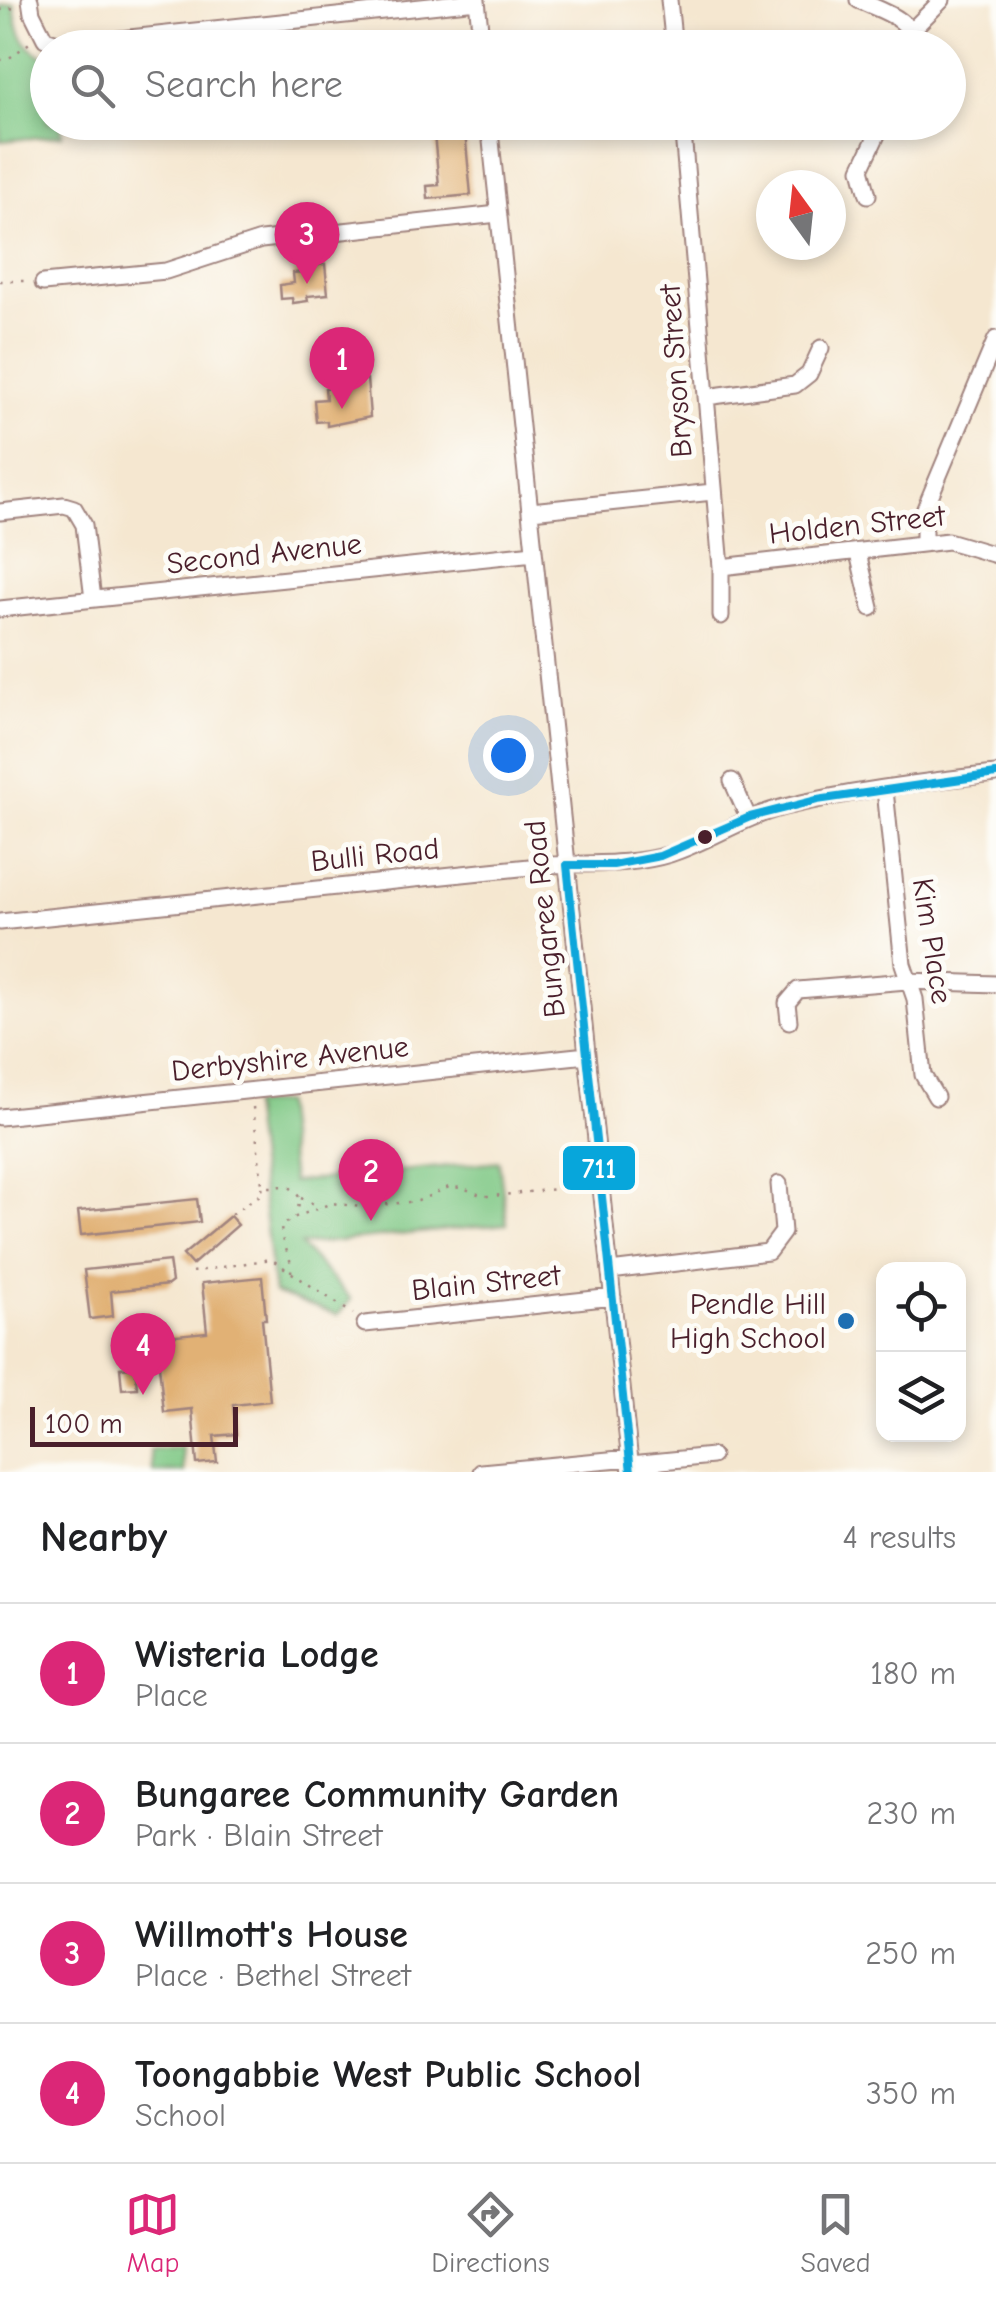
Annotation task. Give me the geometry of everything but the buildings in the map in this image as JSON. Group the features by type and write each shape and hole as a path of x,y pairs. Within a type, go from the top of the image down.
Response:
{"street":[{"path":"30,0 39,30"},
{"path":"202,30 477,0 480,30"},
{"path":"668,0 672,30"},
{"path":"858,0 904,21 912,30 942,0"},
{"name":"Bungaree Road","path":"491,140 630,1464"},
{"name":"Bryson Street","path":"684,140 712,492 722,567 721,616"},
{"path":"868,195 861,169 875,140"},
{"path":"42,283 166,270 261,240 498,214"},
{"path":"924,544 924,511 996,340"},
{"path":"706,397 794,385 810,374 821,348"},
{"path":"531,511 712,492"},
{"path":"0,512 74,508 84,525 93,600"},
{"name":"Holden Street","path":"722,567 962,542 996,555"},
{"path":"858,552 871,608"},
{"name":"Second Avenue","path":"0,609 534,553"},
{"name":"Bulli Road","path":"0,922 636,861 672,853 748,817 786,807 996,774"},
{"path":"732,781 748,817"},
{"name":"Kim Place","path":"885,790 907,981 916,999 923,1075 936,1096"},
{"path":"789,1021 787,1003 798,990 907,981 996,984"},
{"name":"Derbyshire Avenue","path":"0,1117 587,1055"},
{"path":"610,1271 768,1252 783,1232 779,1184"},
{"name":"Blain Street","path":"365,1324 613,1296"},
{"path":"480,1472 712,1456"}],"path":[{"path":"0,60 30,42"},
{"path":"0,281 42,283"},
{"path":"231,1214 262,1192 252,1101"},
{"path":"262,1186 285,1184 320,1207"},
{"path":"290,1272 290,1254 280,1232 286,1221 332,1203 360,1208 418,1201 449,1187 493,1196 583,1186"},
{"path":"297,1216 300,1197"},
{"path":"192,1272 271,1260 365,1324"}],"green space":[{"path":"14,4 22,37 30,47 30,138 0,141 0,6"},
{"path":"283,1102 292,1182 499,1161 507,1224 300,1245 351,1299 338,1315 274,1293 251,1105"},
{"path":"182,1447 184,1472 153,1472 150,1450"}],"transit line":[{"name":"711","path":"567,865 613,865 660,856 750,817 817,800 996,774"},
{"name":"711","path":"567,865 631,1472"}],"place":[{"name":"Willmott's House","path":"307,284"},
{"name":"Wisteria Lodge","path":"342,409"},
{"name":"Bungaree Community Garden","path":"371,1221"},
{"name":"Pendle Hill High School","path":"846,1321"},
{"name":"Toongabbie West Public School","path":"143,1395"}]}
